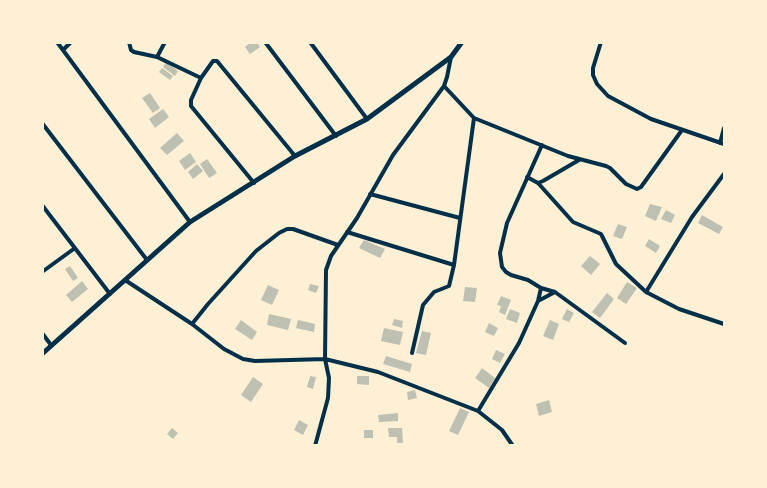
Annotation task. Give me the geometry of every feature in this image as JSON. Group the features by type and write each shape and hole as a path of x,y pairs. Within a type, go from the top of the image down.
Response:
{"street":[{"path":"57,42 190,222"},
{"path":"63,50 71,42"},
{"path":"129,42 131,50 134,52 157,57 201,78"},
{"path":"157,57 165,42"},
{"path":"265,42 336,136"},
{"path":"310,42 367,119"},
{"path":"42,354 190,222 295,156 367,119 451,57 462,42"},
{"path":"601,42 593,75 597,84 608,96 651,119 722,144 724,128"},
{"path":"315,446 328,398 329,378 325,359 326,270 338,245 393,155 444,86 448,77 451,57"},
{"path":"254,183 191,106 191,100 201,78 212,60 217,61 295,156"},
{"path":"444,86 474,118 579,160 597,163 610,168 626,184 637,189 641,187 682,130"},
{"path":"412,353 423,305 434,292 449,286 454,265 474,118"},
{"path":"42,124 147,260"},
{"path":"542,145 507,223 502,242 500,261 502,267 506,272 528,280 541,288 555,292 625,343"},
{"path":"538,183 579,160"},
{"path":"646,292 692,217 724,174"},
{"path":"527,178 538,183 573,222 601,234 616,264 646,292 679,309 724,324"},
{"path":"370,194 460,218"},
{"path":"42,205 110,294"},
{"path":"192,324 256,251 278,232 293,229 338,245"},
{"path":"347,232 454,265"},
{"path":"42,272 75,248"},
{"path":"125,280 192,324 224,349 243,359 254,361 325,359 378,372 478,411 502,430 513,446"},
{"path":"478,411 519,343 538,301 541,288"},
{"path":"538,301 555,292"},
{"path":"42,333 51,345"}],"building":[{"path":"251,42 257,42 260,47 250,54 245,47"},
{"path":"166,62 178,71 175,76 163,67"},
{"path":"162,68 173,76 170,80 159,72"},
{"path":"150,93 160,108 153,113 142,98"},
{"path":"163,109 169,117 155,128 149,119"},
{"path":"177,133 184,141 167,155 160,148"},
{"path":"190,153 196,162 185,170 179,161"},
{"path":"207,159 217,173 209,178 200,164"},
{"path":"197,164 203,171 193,179 188,172"},
{"path":"650,204 662,207 656,221 645,216"},
{"path":"666,210 675,215 671,223 661,219"},
{"path":"702,215 723,227 719,234 698,223"},
{"path":"618,224 627,227 622,239 613,236"},
{"path":"649,239 660,246 656,253 645,246"},
{"path":"364,240 385,249 380,258 359,248"},
{"path":"590,256 600,264 591,275 581,266"},
{"path":"70,266 78,278 73,281 65,269"},
{"path":"82,281 88,289 72,302 66,295"},
{"path":"627,282 637,288 626,304 617,298"},
{"path":"310,284 319,286 316,293 308,290"},
{"path":"268,285 279,290 272,305 261,300"},
{"path":"465,287 477,288 475,302 463,301"},
{"path":"607,293 614,299 600,318 592,312"},
{"path":"501,296 511,300 505,315 499,312 501,306 497,305"},
{"path":"510,309 520,313 517,323 506,319"},
{"path":"567,309 574,313 569,322 562,319"},
{"path":"269,314 291,319 288,330 267,325"},
{"path":"394,319 403,321 402,328 392,325"},
{"path":"241,320 257,332 252,340 235,329"},
{"path":"298,320 315,324 314,332 296,328"},
{"path":"550,320 559,324 553,340 543,336"},
{"path":"489,323 498,328 494,336 485,332"},
{"path":"384,328 403,332 400,345 381,341"},
{"path":"422,331 431,333 426,355 416,353"},
{"path":"496,350 505,354 500,363 492,359"},
{"path":"386,356 412,364 410,372 383,364"},
{"path":"482,368 495,378 489,388 475,378"},
{"path":"310,376 316,377 313,389 307,387"},
{"path":"357,376 369,376 369,385 357,384"},
{"path":"253,377 263,384 251,402 241,395"},
{"path":"415,390 417,398 408,400 407,392"},
{"path":"549,400 552,412 539,416 536,404"},
{"path":"460,408 469,412 458,435 449,431"},
{"path":"398,413 398,421 379,422 378,415"},
{"path":"299,420 308,425 303,435 294,430"},
{"path":"172,428 178,433 173,439 167,434"},
{"path":"388,428 402,428 403,443 397,443 397,437 389,437"},
{"path":"364,430 373,430 373,438 364,438"}]}
